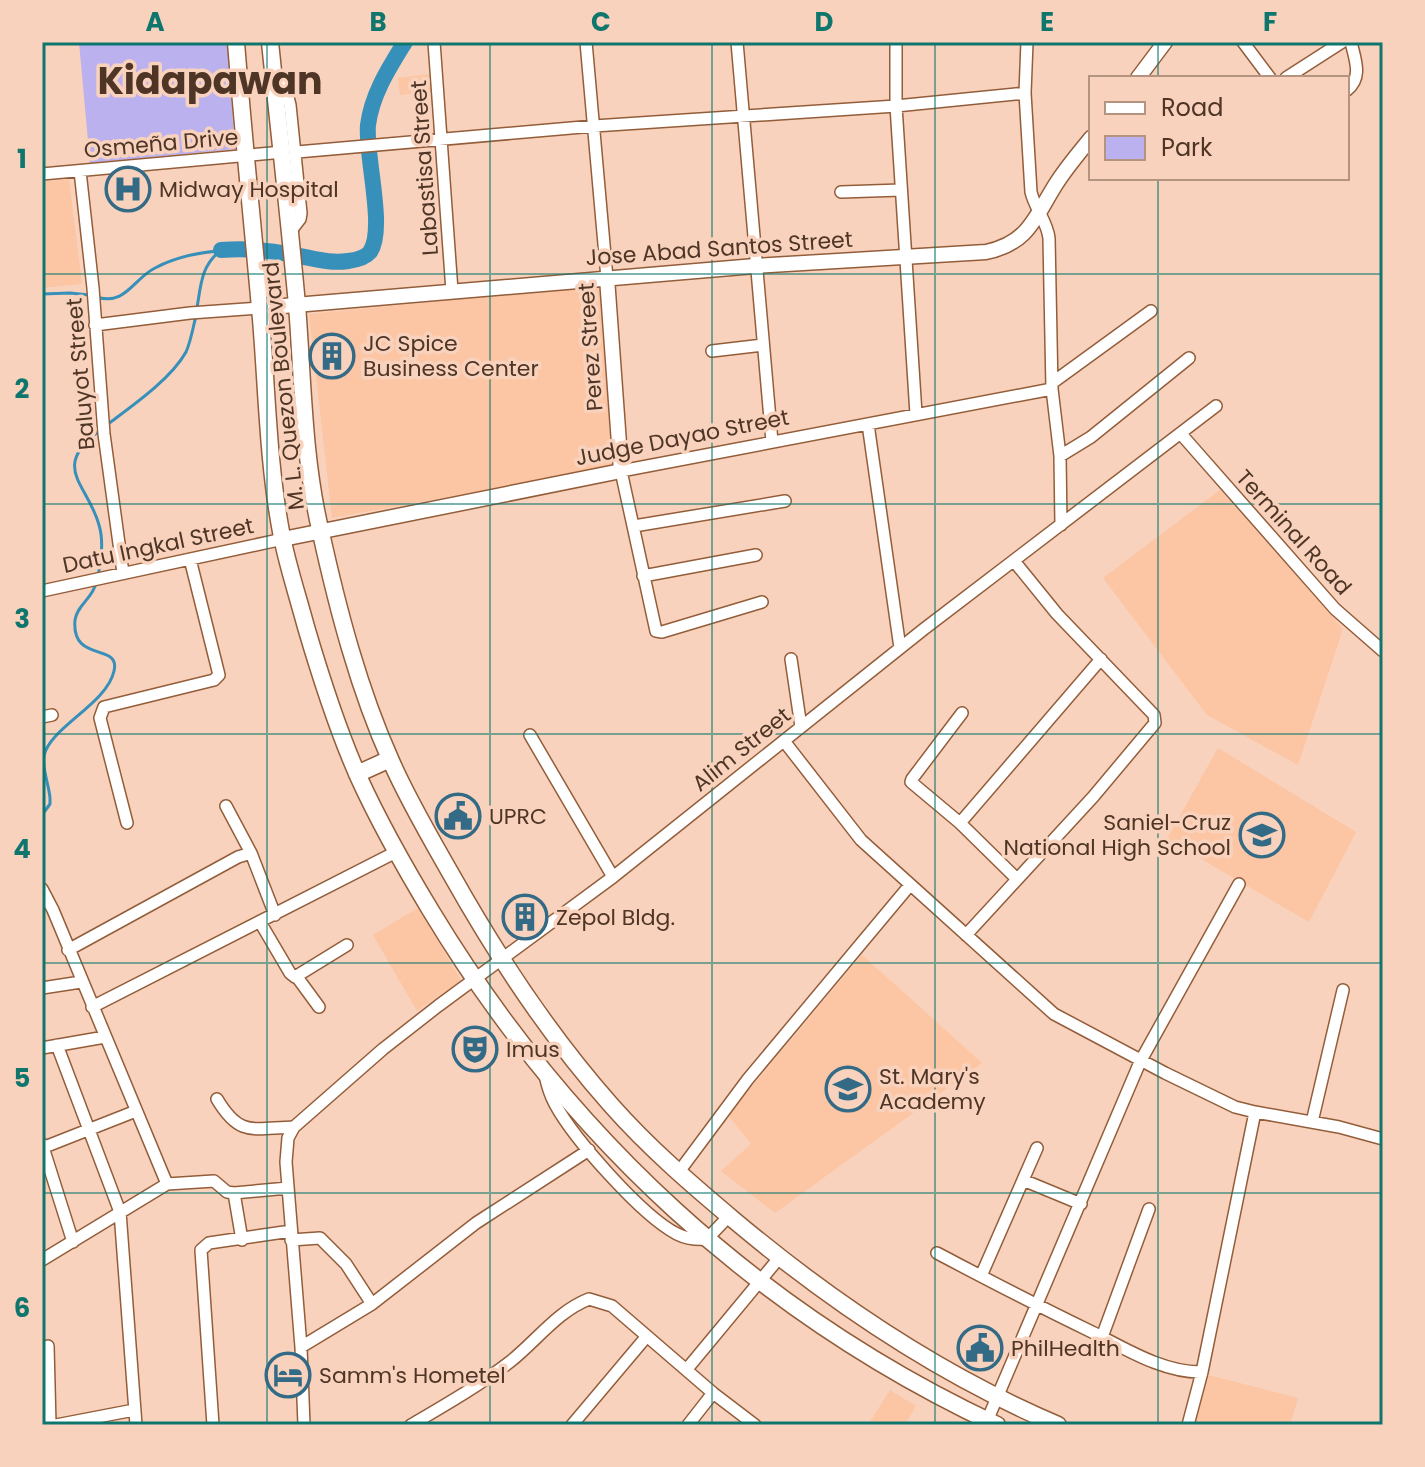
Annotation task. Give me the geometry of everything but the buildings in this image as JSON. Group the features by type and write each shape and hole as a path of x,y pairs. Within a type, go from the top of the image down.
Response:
{"highway":[{"name":"M. L. Quezon Boulevard","path":"236,42 272,457 283,539 320,675 357,774 396,852 474,979 544,1075 622,1161 707,1239 761,1280 876,1359 992,1423"},
{"name":"M. L. Quezon Boulevard","path":"270,42 290,152 290,235 308,453 320,531 356,663 390,759 429,835 501,960 576,1064 611,1105 678,1173 779,1258 915,1352 997,1398 1058,1425"},
{"path":"357,774 390,759"}],"main road":[{"path":"1140,76 1165,42"},
{"name":"Jose Abad Santos Street","path":"260,308 1002,248 1021,236 1040,213 1060,177 1089,141"},
{"name":"Perez Street","path":"607,278 621,471"},
{"name":"Judge Dayao Street","path":"283,539 621,471"}],"street":[{"name":"Labastisa Street","path":"434,42 452,291"},
{"name":"Perez Street","path":"586,42 607,278"},
{"path":"737,42 772,442"},
{"path":"896,42 896,106 916,414"},
{"path":"1027,42 1025,93 1031,192 1049,238 1052,386 1060,456 1061,525"},
{"path":"1243,42 1268,76"},
{"path":"1289,76 1342,42"},
{"path":"1349,88 1358,72 1351,42"},
{"name":"Osmeña Drive","path":"42,174 594,126 896,106 1025,93"},
{"name":"Baluyot Street","path":"80,171 93,288 102,416 123,573"},
{"path":"841,192 901,190"},
{"path":"95,325 260,308"},
{"path":"1052,386 1151,311"},
{"path":"712,351 763,345"},
{"path":"1060,456 1091,437 1189,358"},
{"name":"Judge Dayao Street","path":"621,471 1052,386"},
{"name":"Alim Street","path":"294,1127 383,1049 613,877 900,648 1216,406"},
{"path":"868,424 900,648"},
{"name":"Terminal Road","path":"1181,434 1335,609 1383,651"},
{"name":"Perez Street","path":"621,471 652,624 656,631 762,602"},
{"path":"634,526 785,501"},
{"name":"Datu Ingkal Street","path":"42,591 283,539"},
{"path":"643,576 756,555"},
{"path":"127,823 100,718 104,707 214,680 219,675 190,559"},
{"path":"966,935 1093,797 1155,723 1154,715 1057,614 1014,561"},
{"path":"791,659 801,727"},
{"path":"960,823 1101,659"},
{"path":"962,713 911,782 960,823 1017,879"},
{"path":"530,735 613,877"},
{"path":"784,741 861,840 1054,1014 1140,1062 1235,1107 1383,1139"},
{"path":"226,806 251,853 275,915"},
{"path":"92,1007 396,852"},
{"path":"68,950 238,857 251,853"},
{"path":"992,1423 997,1398 1140,1062 1239,884"},
{"path":"678,1173 748,1079 910,885"},
{"path":"42,889 48,911 68,950 167,1184"},
{"path":"260,922 290,973 297,977 319,1007"},
{"path":"297,977 347,945"},
{"path":"42,988 81,982"},
{"path":"1312,1122 1343,990"},
{"path":"42,1048 105,1037"},
{"path":"57,1045 120,1212 136,1425"},
{"path":"544,1075 553,1102 589,1150 625,1189 668,1228 690,1239 707,1239 729,1216"},
{"path":"217,1099 226,1114 239,1125 294,1127 287,1149 288,1188 304,1425"},
{"path":"73,1242 42,1146 136,1111"},
{"path":"1188,1425 1202,1372 1255,1112"},
{"path":"981,1276 1037,1148"},
{"path":"301,1347 372,1304 476,1223 589,1150"},
{"path":"1023,1180 1081,1204"},
{"path":"42,1260 167,1184 214,1181 227,1192 234,1193 288,1188"},
{"path":"234,1193 242,1240"},
{"path":"1102,1337 1149,1209"},
{"path":"213,1425 201,1250 209,1243 317,1236 346,1264 372,1304"},
{"path":"937,1253 1159,1364 1202,1372"},
{"path":"687,1369 779,1258"},
{"path":"411,1425 500,1369 558,1318 589,1299 612,1306 755,1425"},
{"path":"572,1425 647,1336"},
{"path":"48,1346 53,1425 134,1410"},
{"path":"688,1425 713,1393"}],"shaded area":[{"path":"429,74 431,91 400,95 398,78"},
{"path":"69,179 82,284 42,288 42,182"},
{"path":"599,286 612,467 332,518 309,314"},
{"path":"1220,490 1343,629 1298,765 1207,715 1103,578"},
{"name":"Saniel-Cruz National High School","path":"1218,748 1356,832 1309,922 1167,839"},
{"path":"418,908 461,980 417,1011 373,935"},
{"name":"St. Mary's Academy","path":"862,955 982,1063 775,1213 721,1171 751,1144 728,1115"},
{"path":"1208,1375 1298,1398 1290,1425 1195,1425"},
{"path":"890,1390 916,1406 905,1425 868,1425"}],"green space":[{"path":"79,42 227,42 235,149 90,163"}],"waterway":[{"path":"221,250 267,251 334,262 357,259 370,252 374,241 376,210 368,125 377,92 405,42"},
{"path":"197,308 206,269 221,250"},
{"path":"96,297 115,298 147,273 170,261 218,251"},
{"path":"42,294 89,295"},
{"path":"108,424 171,372 188,348 196,316"},
{"path":"98,576 101,531 76,476 75,466 84,444 99,431"},
{"path":"42,815 50,804 44,761 48,746 101,694 114,671 114,662 110,657 87,648 76,634 76,615 96,583"}],"place":[{"name":"Midway Hospital","path":"128,189"},
{"name":"JC Spice Business Center","path":"332,356"},
{"name":"UPRC","path":"458,816"},
{"name":"Saniel-Cruz National High School","path":"1262,835"},
{"name":"Zepol Bldg.","path":"525,917"},
{"name":"Imus","path":"475,1049"},
{"name":"St. Mary's Academy","path":"848,1089"},
{"name":"PhilHealth","path":"980,1348"},
{"name":"Samm's Hometel","path":"288,1375"}],"district":[{"name":"Kidapawan","path":"210,81"}]}
